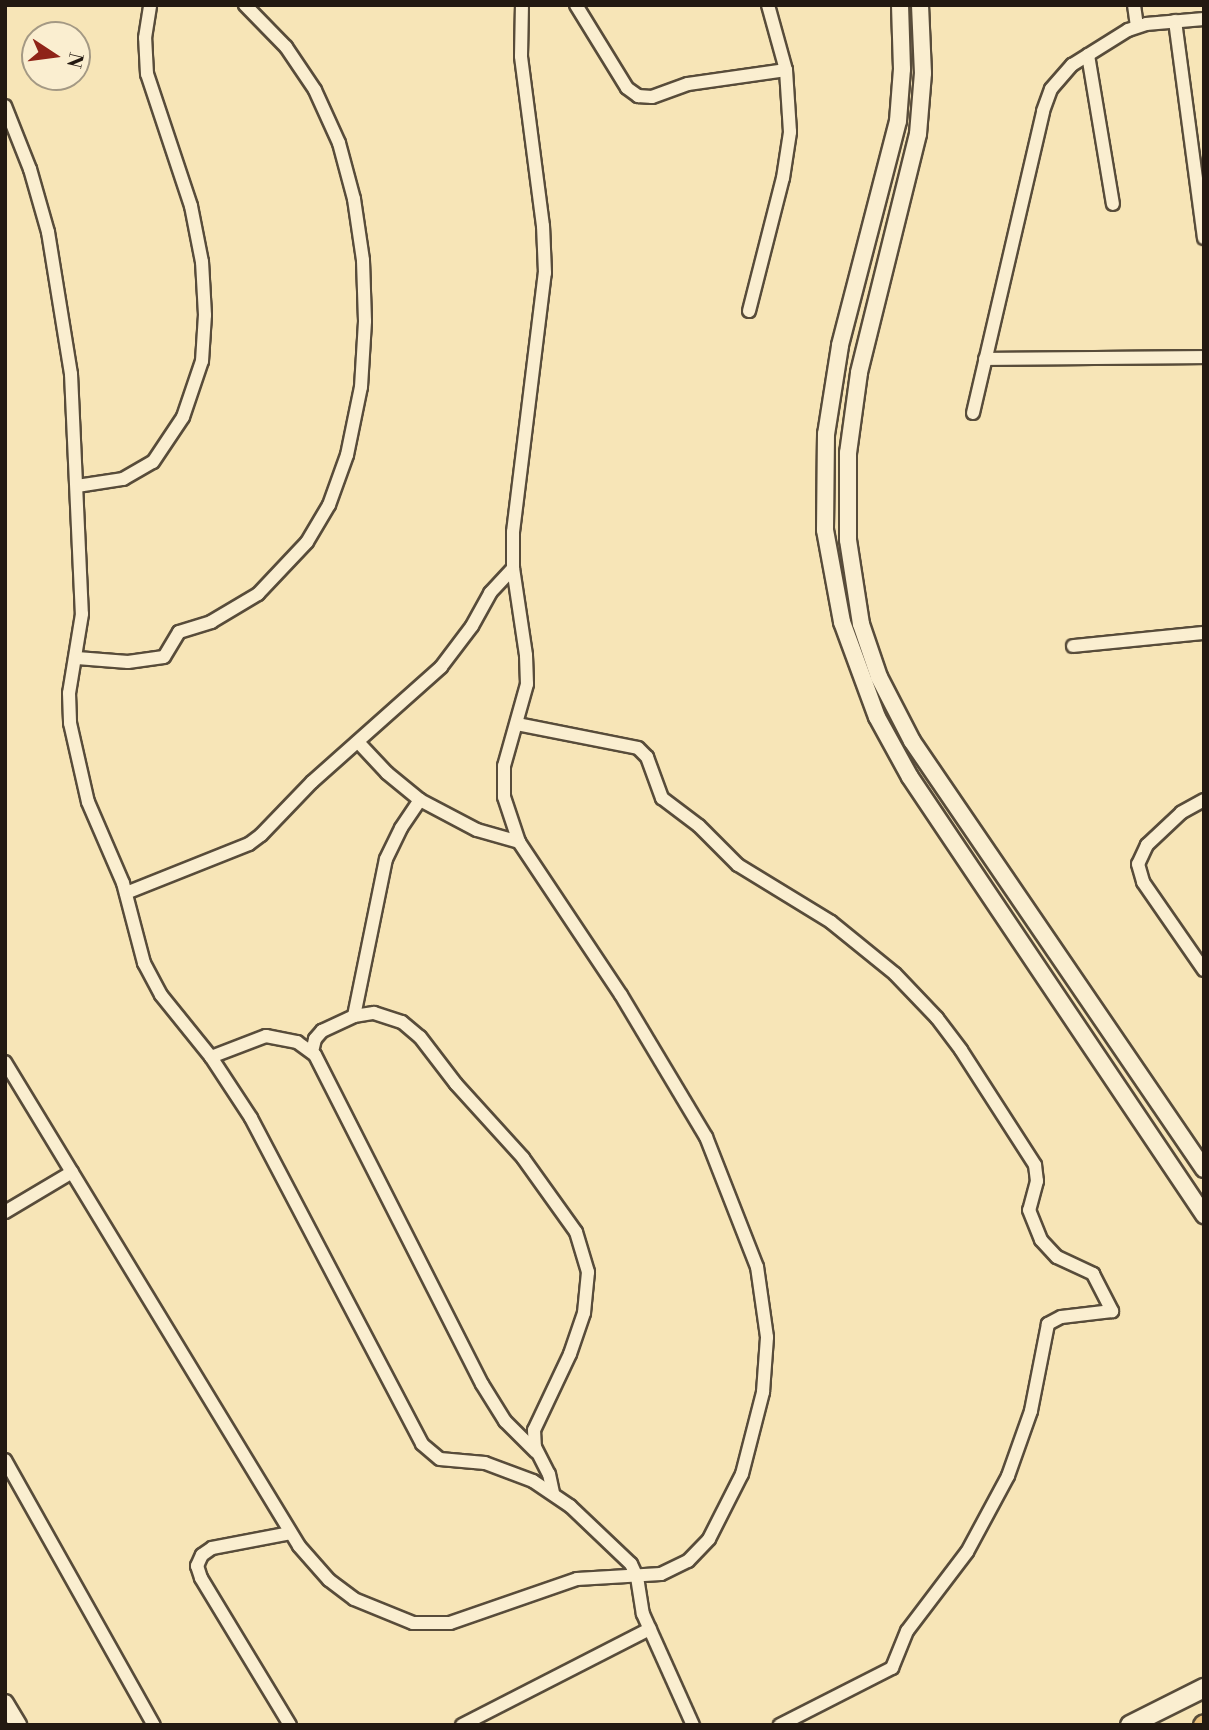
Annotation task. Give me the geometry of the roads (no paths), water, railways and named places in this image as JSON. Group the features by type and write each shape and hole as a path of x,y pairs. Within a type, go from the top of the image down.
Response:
{"main road":[{"path":"1130,1725 1204,1688"}],"street":[{"path":"77,486 123,480 153,462 183,417 202,360 205,315 202,262 191,206 147,74 145,38 150,5"},
{"path":"77,658 119,663 164,657 179,632 220,618 258,594 307,542 329,505 347,455 361,387 365,321 363,260 350,180 339,143 315,90 286,47 245,5"},
{"path":"5,1062 291,1533 317,1569 354,1599 403,1620 424,1625 462,1619 577,1579 661,1574 693,1556 719,1524 735,1492 751,1447 763,1392 767,1337 762,1289 749,1242 706,1138 662,1060 519,842 507,813 503,782 508,751 524,698 527,670 513,568 515,510 545,273 543,226 522,56 522,5"},
{"path":"576,5 627,88 638,96 652,97 688,84 786,70"},
{"path":"749,311 787,155 790,111 786,70 768,5"},
{"path":"900,5 902,69 898,121 840,346 826,433 825,530 842,622 862,684 897,756 1204,1215"},
{"path":"920,5 923,73 918,134 859,373 848,453 848,540 861,624 879,677 912,741 1204,1168"},
{"path":"1134,5 1137,26"},
{"path":"973,413 1046,100 1064,72 1137,26 1204,19"},
{"path":"1175,21 1204,238"},
{"path":"1088,55 1113,204"},
{"path":"5,106 40,200 58,279 71,374 82,614 77,658 69,693 70,723 88,802 126,893 137,946 152,979 211,1057 251,1118 422,1444 440,1459 502,1467 553,1493 631,1564 637,1577 640,1601 650,1629 693,1725"},
{"path":"985,359 1204,358"},
{"path":"126,893 249,844 272,825 312,782 441,667 472,626 490,593 513,568"},
{"path":"1073,646 1204,633"},
{"path":"517,724 638,748 646,757 662,798 699,826 738,865 850,935 895,974 937,1018 1035,1166 1037,1181 1028,1203 1041,1240 1057,1257 1093,1274 1112,1311 1061,1317 1048,1324 1031,1411 1008,1476 967,1552 907,1632 892,1668 780,1725"},
{"path":"358,742 387,773 420,800 477,830 519,842"},
{"path":"355,1016 386,859 401,828 420,800"},
{"path":"1204,800 1181,813 1147,845 1138,864 1143,882 1204,970"},
{"path":"312,1052 315,1039 322,1031 355,1016 383,1014 402,1022 420,1037 543,1183 582,1245 588,1272 584,1313 570,1354 537,1422 534,1438 553,1493"},
{"path":"211,1057 266,1036 286,1038 312,1052 325,1069 482,1384 505,1421 538,1454"},
{"path":"5,1212 72,1172"},
{"path":"5,1460 154,1725"},
{"path":"290,1725 201,1578 197,1566 202,1555 212,1548 291,1533"},
{"path":"462,1725 650,1629"},
{"path":"5,1703 18,1725"}]}
